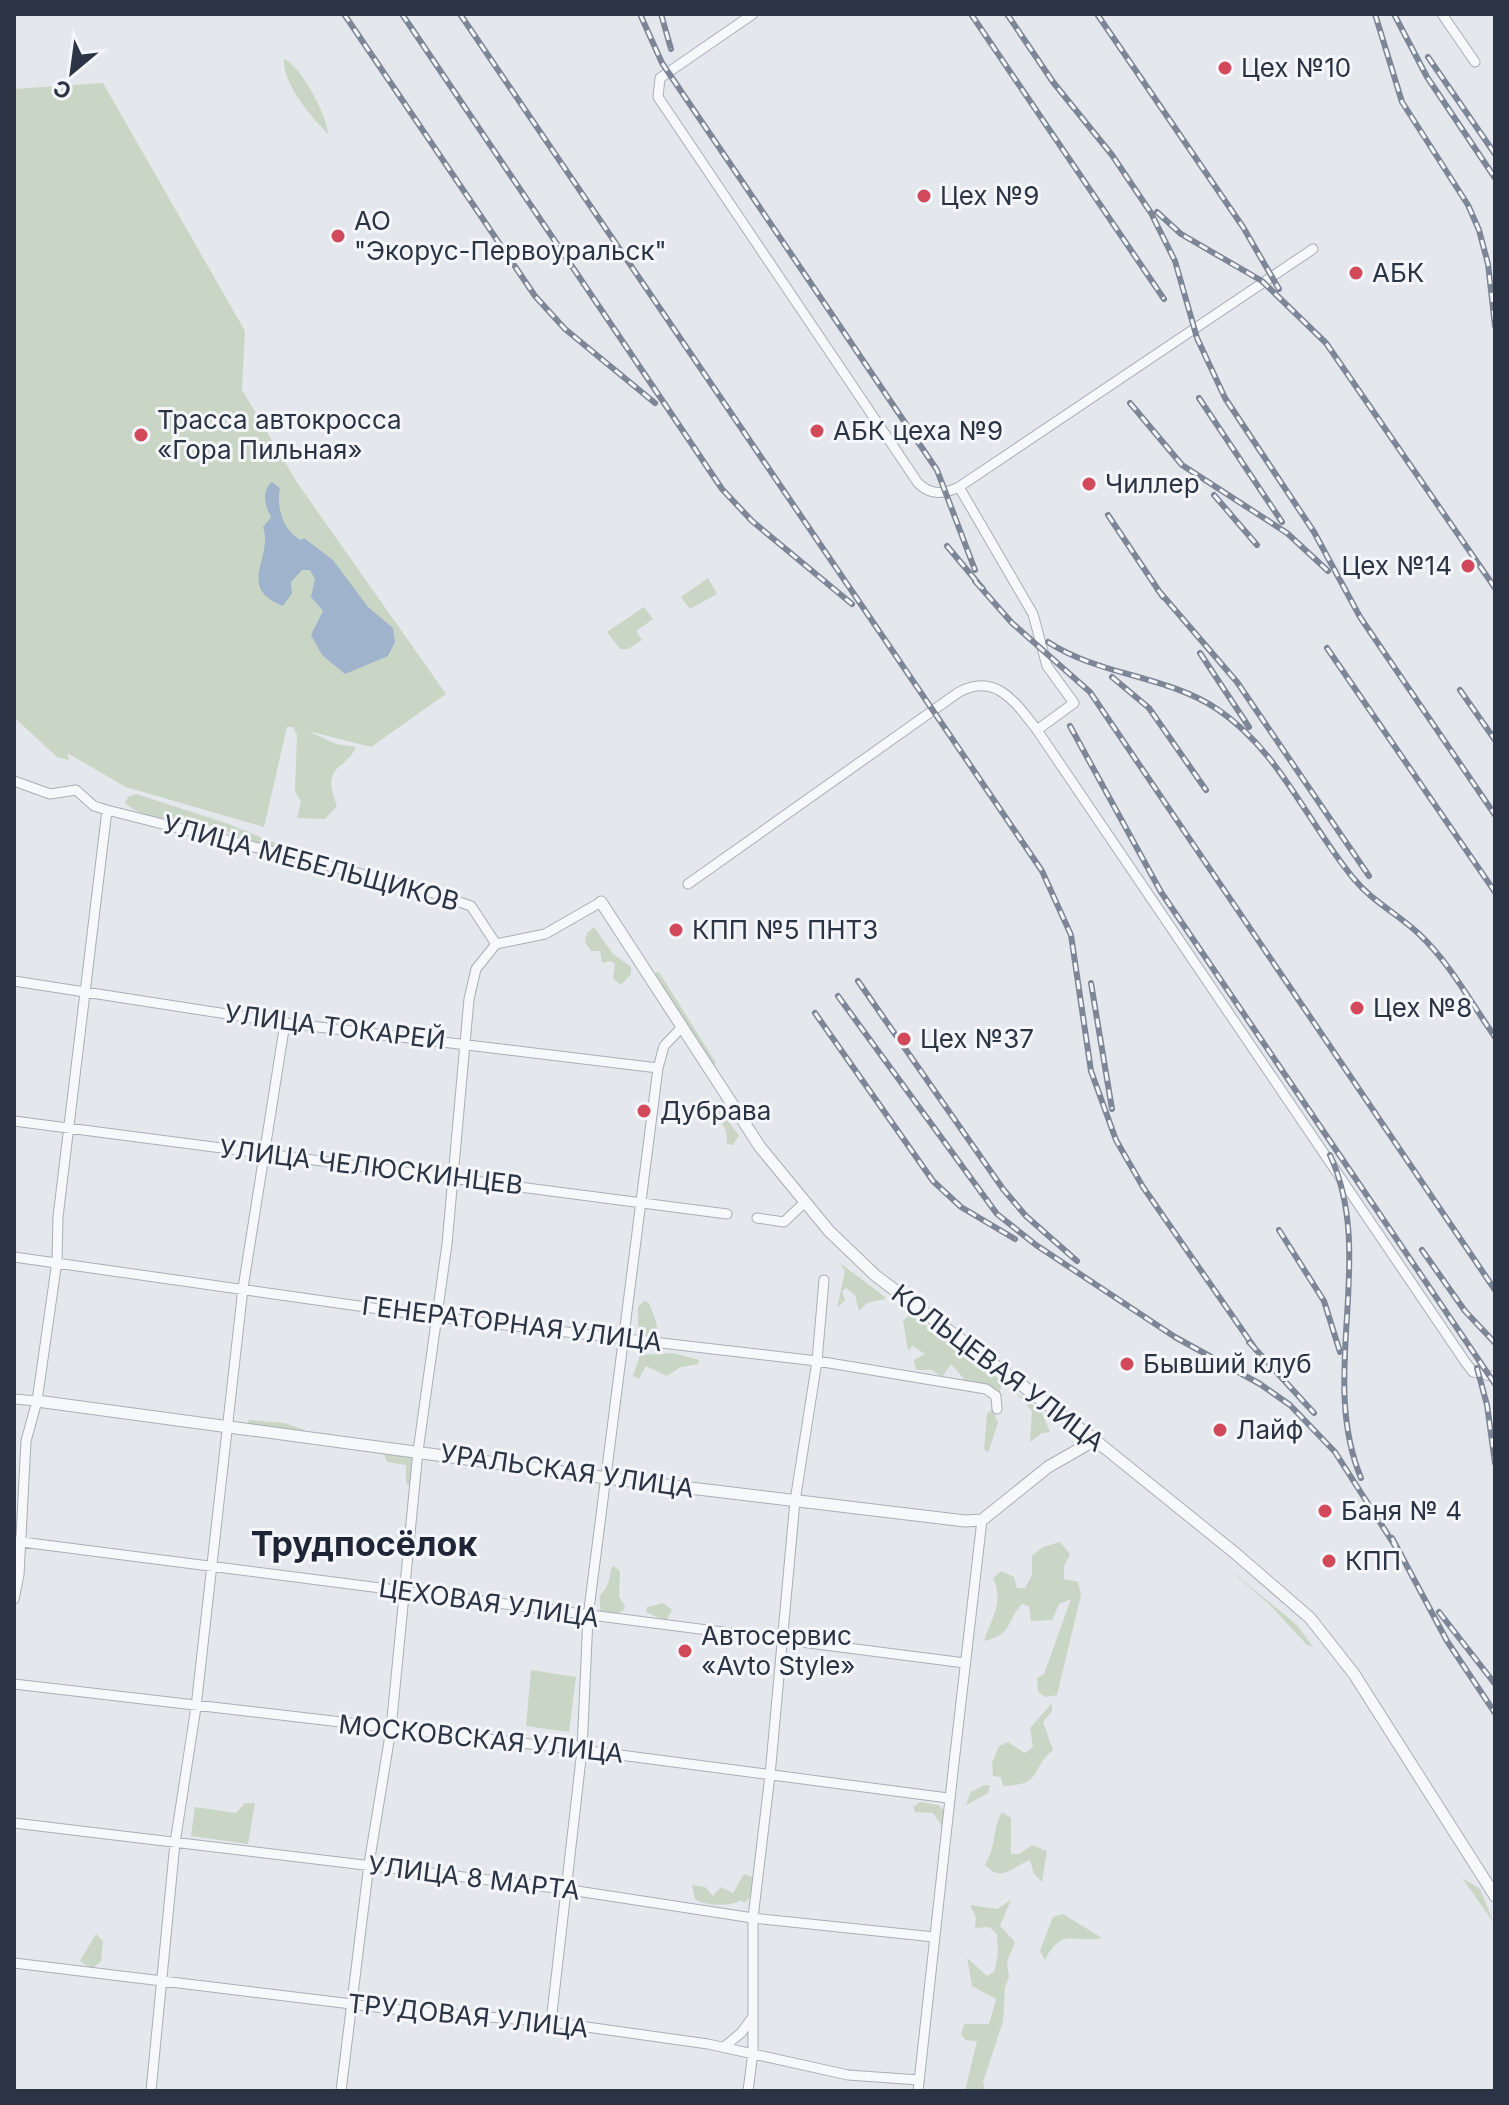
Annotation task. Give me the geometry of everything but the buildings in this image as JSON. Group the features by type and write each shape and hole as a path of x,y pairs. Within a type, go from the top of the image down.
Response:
{"street":[{"path":"753,14 660,78 658,97 918,483 933,493 959,487 1313,249"},
{"path":"1442,14 1475,62"},
{"path":"959,487 1033,614 1047,666 1074,703 1037,730"},
{"path":"688,884 800,801 971,686 982,684 1002,690 1037,730 1466,1363 1473,1372 1495,1377"},
{"name":"УЛИЦА МЕБЕЛЬЩИКОВ","path":"14,781 50,794 76,790 94,806 107,810 421,889 471,906 496,944"},
{"path":"14,1599 26,1441 37,1401 57,1261 58,1217 71,1131 107,810"},
{"name":"КОЛЬЦЕВАЯ УЛИЦА","path":"496,944 545,934 601,902 760,1147 804,1203 853,1257 1095,1440 1259,1573 1323,1632 1366,1692 1495,1896"},
{"path":"341,2091 369,1864 391,1729 418,1451 453,1177 472,977 496,944"},
{"name":"УЛИЦА ТОКАРЕЙ","path":"14,981 285,1023 658,1068"},
{"path":"151,2091 175,1843 196,1707 209,1568 243,1288 285,1023"},
{"path":"551,2022 582,1750 588,1617 626,1338 640,1202 658,1068 668,1039 682,1027"},
{"name":"УЛИЦА ЧЕЛЮСКИНЦЕВ","path":"14,1121 71,1131 265,1153 727,1214"},
{"path":"757,1218 784,1222 804,1203"},
{"name":"ГЕНЕРАТОРНАЯ УЛИЦА","path":"14,1257 436,1317 817,1361 986,1389 996,1396 997,1409"},
{"path":"748,2091 753,2052 753,1918 770,1775 795,1501 817,1361 824,1280"},
{"name":"УРАЛЬСКАЯ УЛИЦА","path":"14,1399 607,1478 982,1520"},
{"path":"918,2086 931,1993 948,1798 982,1520 1048,1467 1095,1440"},
{"name":"ЦЕХОВАЯ УЛИЦА","path":"17,1542 965,1663"},
{"name":"МОСКОВСКАЯ УЛИЦА","path":"14,1684 582,1750 948,1798"},
{"name":"УЛИЦА 8 МАРТА","path":"14,1823 564,1889 753,1918 934,1937"},
{"name":"ТРУДОВАЯ УЛИЦА","path":"14,1963 353,2005 551,2022 753,2052 848,2075 918,2086"},
{"path":"724,2047 741,2033 753,2015"}],"green space":[{"path":"284,59 298,71 312,92 328,134 293,89"},
{"name":"Трасса автокросса «Гора Пильная»","path":"103,83 245,331 242,390 296,481 446,694 371,747 308,731 336,744 356,747 333,775 332,792 337,806 325,819 297,818 301,802 295,791 297,735 293,727 287,727 264,827 126,787 67,753 69,760 57,757 14,717 14,89"},
{"path":"708,578 717,594 690,609 681,597"},
{"path":"644,607 653,619 636,631 642,640 628,649 620,649 607,632"},
{"path":"136,794 226,823 290,849 259,844 200,823 144,814 125,803 128,797"},
{"path":"594,927 613,954 631,967 631,974 621,985 613,979 615,964 611,961 602,963 600,951 591,951 585,942 587,933"},
{"path":"659,972 716,1063 714,1067 655,973"},
{"path":"710,1099 739,1135 733,1145 727,1144 726,1131"},
{"path":"840,1263 885,1299 867,1303 859,1311 855,1295 846,1288 842,1291 845,1300 837,1308 845,1271"},
{"path":"644,1301 649,1303 656,1320 656,1338 644,1337 638,1331 638,1307"},
{"path":"910,1314 1002,1381 1000,1392 989,1395 965,1380 951,1364 942,1377 932,1370 916,1370 914,1360 925,1354 913,1346 908,1350 903,1321"},
{"path":"673,1353 699,1360 698,1364 681,1367 667,1376 646,1366 639,1379 633,1376 640,1355"},
{"path":"1015,1392 1041,1411 1050,1432 1042,1433 1030,1442 1032,1411"},
{"path":"992,1409 998,1423 988,1453 984,1449 987,1414"},
{"path":"249,1420 284,1423 305,1430 303,1433 247,1425"},
{"path":"387,1451 415,1458 410,1487 406,1482 406,1465 387,1462 384,1454"},
{"path":"1060,1542 1070,1554 1064,1567 1064,1579 1078,1582 1081,1595 1057,1695 1046,1697 1038,1692 1037,1678 1044,1674 1071,1599 1059,1604 1052,1620 1031,1621 1029,1606 1022,1604 1005,1631 984,1641 998,1595 993,1578 1001,1571 1014,1577 1017,1588 1025,1588 1032,1575 1032,1556 1043,1547"},
{"path":"1223,1564 1297,1625 1313,1647 1307,1645 1270,1605"},
{"path":"613,1566 620,1571 619,1597 625,1606 623,1611 611,1616 601,1613 600,1599"},
{"path":"663,1603 672,1610 666,1621 646,1612 647,1607"},
{"path":"531,1670 576,1677 569,1732 526,1726"},
{"path":"1052,1703 1052,1711 1043,1722 1053,1750 1031,1779 1003,1786 1001,1777 993,1776 992,1763 999,1746 1008,1742 1025,1753 1033,1747 1030,1728"},
{"path":"984,1785 990,1786 988,1793 966,1805 971,1792"},
{"path":"920,1802 938,1805 944,1810 942,1826 933,1813 915,1812 913,1807"},
{"path":"245,1803 255,1803 248,1844 191,1836 195,1807 236,1813"},
{"path":"1002,1812 1011,1818 1011,1854 1019,1854 1032,1845 1047,1851 1042,1882 1034,1874 1030,1860 1002,1873 985,1865"},
{"path":"744,1874 752,1877 753,1884 751,1894 744,1903 741,1900 724,1905 711,1904 695,1899 692,1885 705,1887 713,1896 721,1887 733,1893"},
{"path":"1462,1878 1480,1889 1494,1923"},
{"path":"1011,1900 1000,1926 1015,1942 1007,1962 1009,1977 1005,1987 1003,2021 983,2082 985,2091 965,2091 977,2041 966,2040 961,2035 964,2024 989,2024 996,1999 972,1986 967,1958 987,1976 994,1972 998,1955 997,1934 989,1927 975,1928 976,1917 970,1905 997,1909"},
{"path":"1063,1914 1102,1938 1063,1940 1057,1943 1045,1960 1040,1951 1053,1917"},
{"path":"96,1934 103,1941 101,1961 92,1969 80,1961"}],"water":[{"path":"272,482 280,488 279,503 285,525 295,536 301,540 304,538 333,560 368,607 393,628 395,642 388,656 345,674 322,655 311,635 323,611 311,597 315,579 310,570 302,570 291,582 292,593 283,606 261,590 258,581 264,550 263,527 271,517 265,494"}],"railway":[{"path":"344,14 535,296 565,329 655,403"},
{"path":"402,14 722,489 752,521 852,604"},
{"path":"460,14 1042,871 1071,935 1091,1071 1116,1140 1143,1187 1256,1350"},
{"path":"640,14 662,63 937,470 975,570"},
{"path":"661,14 671,49"},
{"path":"971,14 1164,299"},
{"path":"1007,14 1053,82 1112,155 1151,213 1175,261 1197,338 1225,398 1314,532 1360,617 1495,815"},
{"path":"1097,14 1243,227 1279,289"},
{"path":"1375,14 1402,102 1468,205 1479,230 1488,264 1495,326"},
{"path":"1394,14 1427,77 1495,178"},
{"path":"1428,57 1495,154"},
{"path":"1157,212 1181,234 1262,281 1326,343 1495,588"},
{"path":"1199,398 1282,522"},
{"path":"1130,403 1182,465 1287,533 1328,571"},
{"path":"1214,495 1257,545"},
{"path":"1108,515 1163,597"},
{"path":"947,546 983,589"},
{"path":"975,581 1012,623 1090,692 1495,1290"},
{"path":"1158,590 1237,682 1369,876"},
{"path":"1048,642 1089,662 1197,698 1239,726 1275,766 1354,879 1419,934 1441,958 1495,1037"},
{"path":"1327,648 1495,892"},
{"path":"1200,653 1249,727"},
{"path":"1112,677 1149,708 1206,790"},
{"path":"1460,690 1495,740"},
{"path":"1070,726 1161,892 1495,1384"},
{"path":"858,981 1003,1189 1026,1216 1077,1261"},
{"path":"1091,983 1112,1109"},
{"path":"838,996 997,1214 1036,1245 1175,1337 1260,1384 1290,1405 1335,1452 1397,1549"},
{"path":"815,1013 933,1181 961,1207 1015,1239"},
{"path":"1330,1155 1343,1194 1349,1234 1345,1398 1349,1439 1361,1478"},
{"path":"1279,1230 1324,1301 1340,1352"},
{"path":"1422,1250 1465,1311 1495,1343"},
{"path":"1249,1342 1314,1413"},
{"path":"1477,1368 1487,1405 1495,1463"},
{"path":"1392,1538 1447,1641 1495,1713"},
{"path":"1439,1612 1495,1684"}],"place":[{"name":"Цех №10","path":"1225,68"},
{"name":"Цех №9","path":"924,196"},
{"name":"АО \"Экорус-Первоуральск\"","path":"338,236"},
{"name":"АБК","path":"1356,273"},
{"name":"АБК цеха №9","path":"817,431"},
{"name":"Трасса автокросса «Гора Пильная»","path":"141,435"},
{"name":"Чиллер","path":"1089,484"},
{"name":"Цех №14","path":"1468,566"},
{"name":"КПП №5 ПНТЗ","path":"676,930"},
{"name":"Цех №8","path":"1357,1008"},
{"name":"Цех №37","path":"904,1039"},
{"name":"Дубрава","path":"644,1111"},
{"name":"Бывший клуб","path":"1127,1364"},
{"name":"Лайф","path":"1220,1430"},
{"name":"Баня № 4","path":"1325,1511"},
{"name":"КПП","path":"1329,1561"},
{"name":"Автосервис «Avto Style»","path":"685,1651"}],"district":[{"name":"Трудпосёлок","path":"364,1544"}]}
